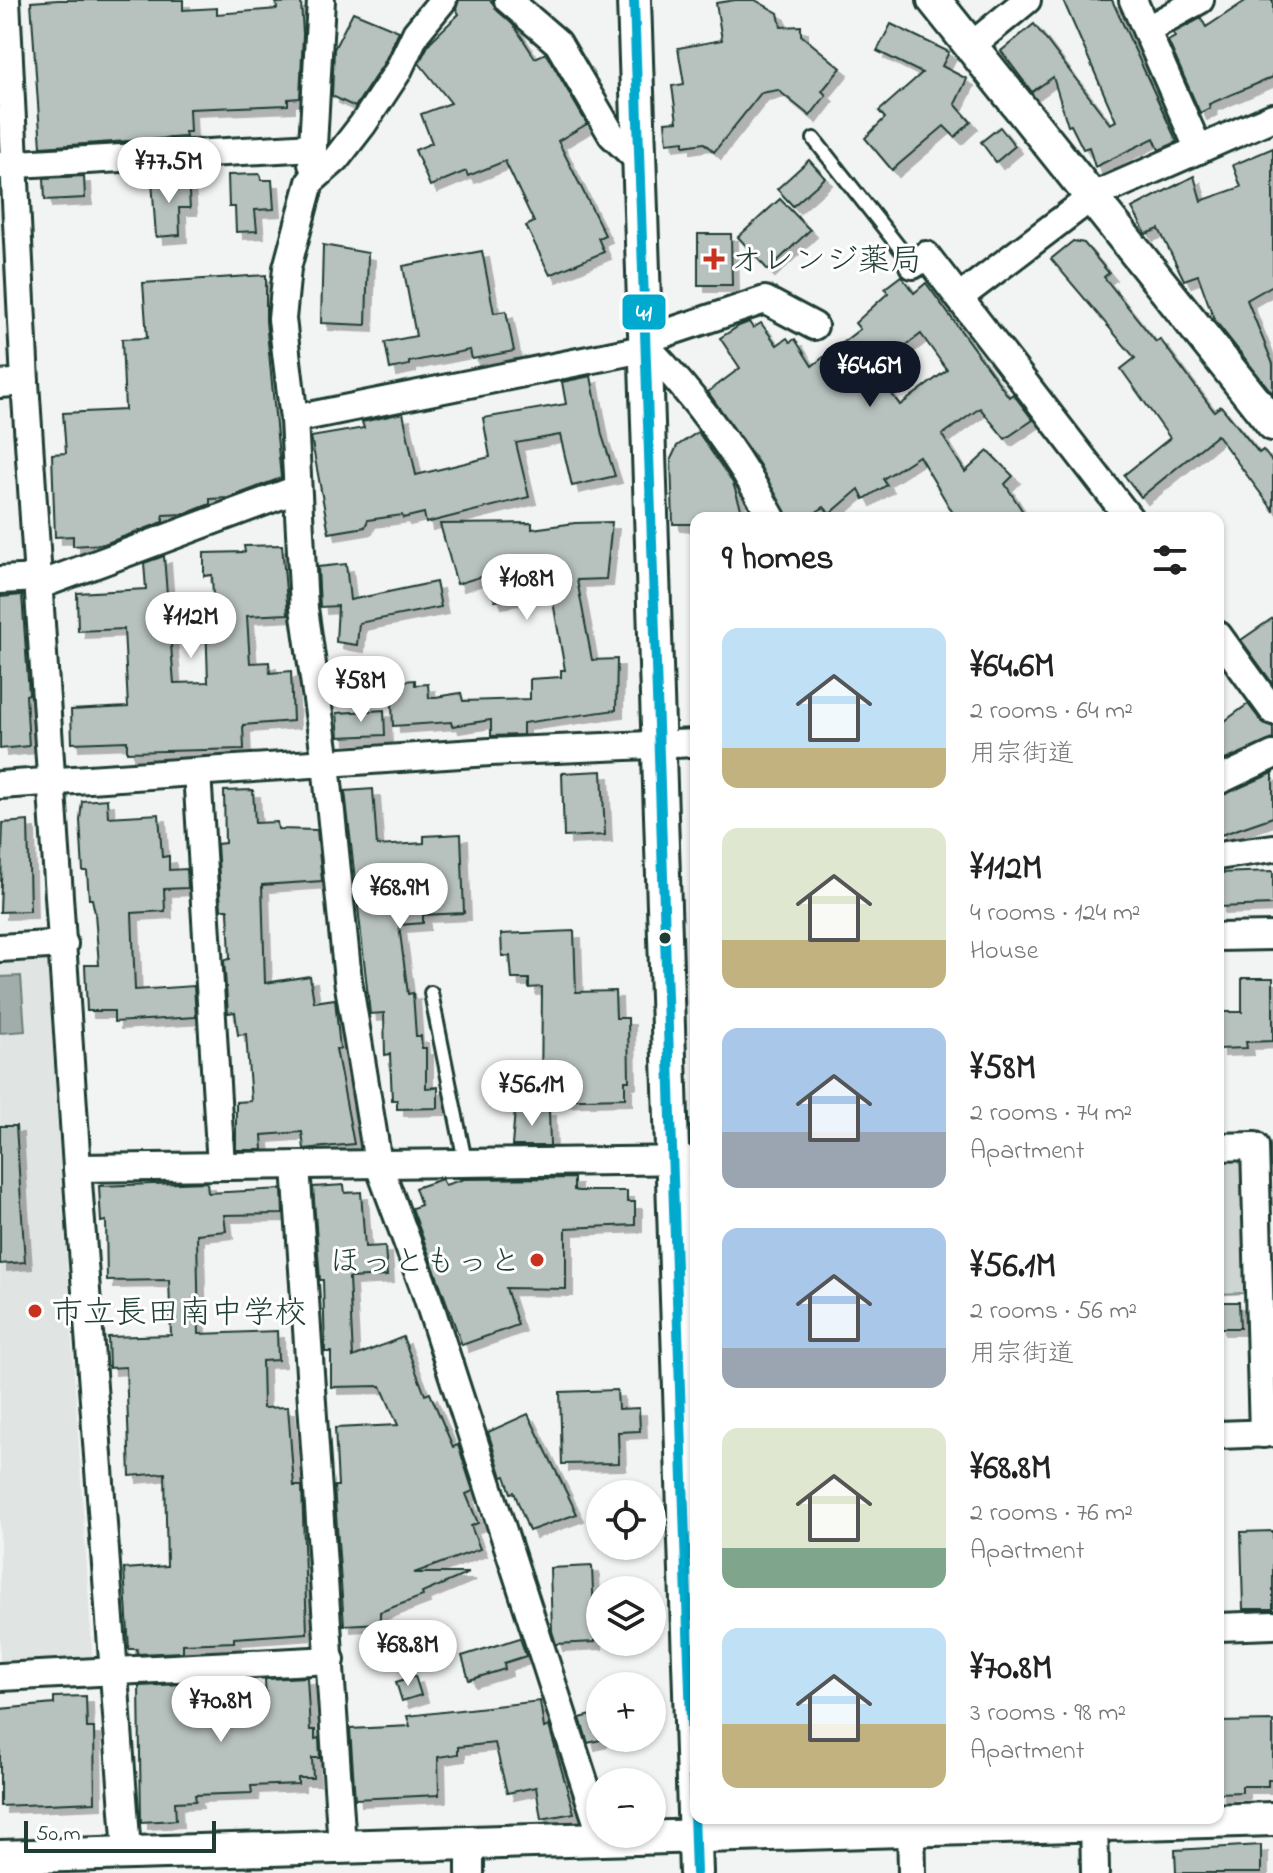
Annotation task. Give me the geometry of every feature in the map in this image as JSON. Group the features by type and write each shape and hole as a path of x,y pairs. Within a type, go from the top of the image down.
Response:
{"street":[{"path":"6,0 6,164 13,383 39,582 77,1168 127,1852"},
{"path":"321,0 310,182 287,268 282,319 294,419 298,478 295,490 304,608 326,763 348,980 378,1163 426,1293 586,1789"},
{"path":"310,182 336,159 363,124 398,71 416,33 443,0"},
{"path":"508,0 558,43 612,135 641,163"},
{"path":"634,0 648,344 658,745 684,1160 690,1497"},
{"path":"934,0 1273,424"},
{"path":"971,46 1027,0"},
{"path":"1133,0 1199,150"},
{"path":"1146,30 1200,0"},
{"path":"960,297 1093,196 1273,117"},
{"path":"6,164 313,147"},
{"path":"913,265 926,255 1124,512"},
{"path":"294,419 648,344 765,300 814,326"},
{"path":"648,344 694,396 747,472 769,512"},
{"path":"0,580 39,582 295,490"},
{"path":"1224,643 1273,711"},
{"path":"0,785 690,743"},
{"path":"1224,778 1273,755"},
{"path":"197,772 221,1166"},
{"path":"1224,855 1273,848"},
{"path":"1224,937 1273,936"},
{"path":"0,948 64,944"},
{"path":"1224,1147 1255,1146 1266,1297 1268,1434 1224,1435"},
{"path":"77,1168 684,1160"},
{"path":"296,1166 342,1846"},
{"path":"1224,1627 1273,1625"},
{"path":"0,1677 331,1660"},
{"path":"1224,1820 1273,1819"},
{"path":"695,1824 696,1873"},
{"path":"666,1837 695,1838 911,1824 912,1873"},
{"path":"1094,1824 1095,1873"},
{"path":"0,1857 342,1846 470,1858 586,1838"}],"lane":[{"path":"814,139 913,265"},
{"path":"431,993 465,1161"}],"shaded area":[{"name":"市立長田南中学校","path":"47,955 93,1665 0,1669 0,958"},
{"path":"21,976 25,1031 0,1033 0,977"},
{"path":"1241,1156 1246,1293 1224,1294 1224,1157"}],"building":[{"path":"183,0 183,10 217,8 217,14 277,9 276,3 301,2 300,98 288,99 288,105 189,109 190,132 185,132 186,137 41,147 31,2"},
{"path":"459,0 490,0 515,27 535,58 546,53 587,124 558,141 605,235 598,238 604,252 550,275 526,226 534,222 505,161 468,176 466,171 430,186 415,150 432,143 421,114 451,103 419,63 430,42 459,14 456,9"},
{"path":"755,0 778,13 781,27 801,26 801,35 841,68 822,91 826,95 810,116 778,90 761,93 714,152 704,143 684,146 684,141 667,143 665,122 677,121 672,86 684,84 678,48 722,40 716,3"},
{"path":"1063,0 1112,0 1177,142 1159,150 1154,138 1095,167 1089,147 1083,149 1071,125 1068,126 1053,77 1032,92 1001,51 1034,24 1110,124 1116,121"},
{"path":"1247,0 1273,0 1273,77 1209,104 1210,108 1200,113 1168,41 1175,37 1173,33 1201,18 1206,27"},
{"path":"353,12 399,31 384,63 355,107 332,96 334,49"},
{"path":"891,24 949,52 942,66 967,79 955,104 971,122 955,137 944,126 892,170 865,138 885,118 879,111 922,73 877,51"},
{"path":"1000,127 1015,146 996,162 981,142"},
{"path":"1273,148 1273,285 1247,300 1273,364 1273,394 1214,319 1198,275 1184,280 1159,229 1146,234 1132,208 1194,176 1201,201 1241,187 1233,165"},
{"path":"809,160 825,178 793,206 777,189"},
{"path":"260,174 261,180 272,180 274,209 255,210 257,231 236,232 235,207 229,207 228,175"},
{"path":"84,176 85,198 45,200 44,178"},
{"path":"188,179 190,208 179,208 180,235 156,237 152,180"},
{"path":"780,199 810,230 768,270 738,237"},
{"path":"698,234 731,234 732,285 698,285"},
{"path":"1073,241 1084,243 1109,273 1104,277 1156,342 1160,339 1214,411 1221,406 1259,453 1263,450 1273,463 1273,510 1217,435 1141,497 1124,475 1170,438 1121,369 1135,358 1051,259"},
{"path":"323,245 368,253 366,325 321,323"},
{"path":"482,251 494,313 506,311 514,351 472,359 470,350 409,362 409,365 390,369 385,342 416,336 403,266"},
{"path":"266,275 266,321 281,478 228,498 210,499 210,504 185,514 163,515 163,522 104,544 73,546 73,536 55,537 52,454 66,453 63,413 125,410 122,339 147,338 143,283"},
{"path":"901,276 914,293 926,283 1009,397 1013,394 1033,420 1005,439 980,408 942,435 965,472 988,451 1013,476 1005,484 1023,512 952,512 919,456 883,479 887,485 864,499 859,489 832,512 824,507 816,512 785,512 759,464 708,392 740,368 720,338 739,326 749,322 753,328 761,323 777,345 787,338 790,342 795,339 812,366 860,329 855,323 888,293 885,288","holes":["921,334 947,370 900,405 874,370"]},
{"path":"591,376 602,435 615,476 572,486 560,435 516,443 529,497 426,523 424,513 403,518 402,515 368,520 365,527 329,533 311,437 364,428 362,422 403,413 416,475 490,457 483,418 566,404 562,382"},
{"path":"698,432 733,483 742,512 690,512 690,524 673,524 671,459 677,446"},
{"path":"612,522 606,579 577,580 592,660 617,659 616,710 523,723 523,735 491,736 491,720 452,726 451,722 393,726 391,682 415,680 415,685 428,684 429,698 461,693 463,701 530,699 530,679 561,677 561,670 565,670 551,590 495,601 486,575 457,584 440,524 532,523 532,529"},
{"path":"282,545 288,614 247,616 250,663 269,662 270,673 291,671 293,721 243,725 244,749 127,752 127,741 72,743 71,710 128,707 124,629 78,631 77,593 146,589 144,563 164,556 174,683 208,682 206,620 214,619 212,575 204,576 204,553 245,552 244,546"},
{"path":"346,564 350,600 436,582 441,607 359,623 357,645 336,642 338,606 320,607 318,567"},
{"path":"22,595 29,694 26,695 29,746 0,749 0,597"},
{"path":"1273,618 1273,684 1241,640"},
{"path":"1248,704 1261,721 1273,727 1273,739 1224,760 1224,722"},
{"path":"384,710 385,735 339,737 337,713"},
{"path":"602,771 605,835 564,837 562,773"},
{"path":"1273,773 1273,817 1224,834 1224,794"},
{"path":"373,789 377,846 424,843 424,836 461,834 464,913 423,915 423,923 399,925 408,994 413,993 416,1036 421,1036 422,1048 426,1048 426,1088 438,1087 438,1108 397,1109 397,1100 392,1100 390,1054 385,1055 384,1013 370,1014 345,791"},
{"path":"253,790 255,823 277,822 278,829 317,830 322,881 262,885 265,983 310,976 314,1002 335,999 340,1049 336,1049 354,1144 304,1149 302,1132 262,1135 263,1150 236,1150 236,1102 251,1101 246,1034 238,1035 235,1012 228,1013 224,960 230,959 228,909 221,909 217,844 225,843 224,791"},
{"path":"107,799 108,817 159,814 162,857 169,856 169,870 187,869 188,888 164,889 165,911 132,913 135,990 194,986 196,1017 114,1022 114,1011 87,1011 85,965 99,965 95,913 92,899 89,899 87,871 83,871 80,820 82,801"},
{"path":"28,821 30,911 0,912 3,823"},
{"path":"1273,871 1273,905 1224,907 1224,873"},
{"path":"574,931 576,992 615,991 616,1018 628,1018 629,1081 625,1081 625,1098 541,1100 542,987 529,988 529,979 512,979 510,956 502,956 501,934"},
{"path":"1242,978 1273,978 1273,1041 1246,1042 1247,1048 1224,1049 1224,1012 1242,1012"},
{"path":"549,1109 550,1146 512,1146 515,1110"},
{"path":"0,1126 16,1126 25,1262 0,1264"},
{"path":"574,1178 574,1190 578,1191 627,1191 627,1202 635,1202 635,1225 566,1228 566,1289 506,1288 518,1325 462,1345 412,1208 421,1205 415,1188 442,1179 445,1185 464,1179"},
{"path":"207,1182 208,1193 282,1189 283,1214 224,1215 226,1231 197,1234 199,1334 277,1331 278,1360 262,1361 263,1408 288,1407 294,1486 302,1486 307,1633 234,1638 234,1642 183,1644 183,1652 138,1654 137,1649 129,1649 124,1569 167,1566 165,1473 130,1476 126,1367 109,1368 108,1337 171,1335 169,1280 107,1281 106,1221 101,1222 99,1186"},
{"path":"344,1185 345,1193 361,1192 365,1247 385,1246 387,1276 349,1278 353,1357 403,1337 425,1395 430,1393 453,1447 458,1445 473,1491 466,1494 478,1523 471,1526 480,1549 414,1573 469,1573 422,1593 423,1596 380,1612 380,1623 344,1625 334,1486 338,1486 335,1428 398,1425 381,1386 331,1387 331,1352 325,1352 323,1280 320,1280 313,1187"},
{"path":"1224,1302 1239,1302 1240,1328 1224,1328"},
{"path":"617,1390 618,1409 639,1408 640,1431 618,1432 619,1463 562,1464 560,1392"},
{"path":"528,1414 577,1514 529,1531 514,1492 511,1493 505,1476 502,1477 488,1432"},
{"path":"1273,1531 1273,1609 1243,1609 1241,1532"},
{"path":"592,1566 592,1576 586,1576 586,1642 556,1644 552,1631 550,1568"},
{"path":"520,1638 526,1656 504,1663 505,1669 469,1680 462,1656"},
{"path":"415,1676 421,1695 402,1701 396,1682"},
{"path":"307,1677 310,1730 315,1730 315,1739 319,1738 320,1758 312,1758 313,1778 298,1778 298,1784 251,1786 252,1793 195,1795 196,1801 175,1802 176,1820 141,1822 139,1686 184,1684 184,1702 266,1699 265,1679"},
{"path":"86,1696 87,1728 94,1728 95,1802 0,1806 0,1709 54,1704 54,1697"},
{"path":"540,1701 544,1728 549,1726 574,1813 541,1819 536,1787 507,1793 495,1743 458,1747 458,1754 438,1757 439,1795 355,1799 350,1729 410,1726 407,1716"},
{"path":"586,1716 586,1737 580,1718"},
{"path":"1273,1721 1273,1780 1268,1780 1268,1786 1242,1786 1242,1792 1224,1793 1224,1722"},
{"path":"1261,1845 1261,1873 1176,1873 1175,1850"}],"transit line":[{"name":"41","path":"634,0 690,1692"},
{"name":"41","path":"694,1824 696,1873"}],"place":[{"name":"オレンジ薬局","path":"714,259"},
{"name":"ほっともっと","path":"537,1260"},
{"name":"市立長田南中学校","path":"35,1311"}]}
